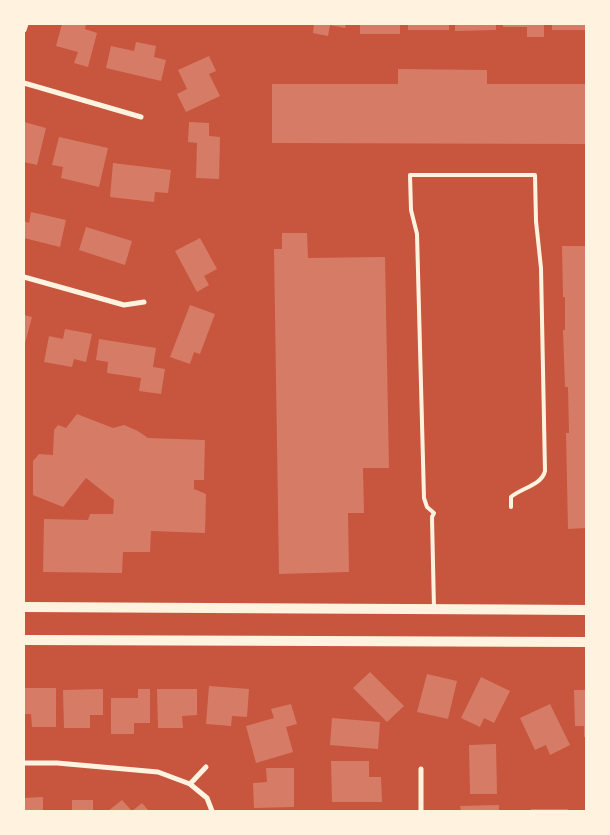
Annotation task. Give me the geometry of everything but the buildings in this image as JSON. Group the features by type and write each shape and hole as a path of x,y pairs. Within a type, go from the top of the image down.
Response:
{"main road":[{"path":"24,606 586,610"},
{"path":"24,640 586,642"}],"street":[{"path":"24,30 26,24"},
{"path":"24,83 141,117"},
{"path":"24,277 124,305 144,302"},
{"path":"24,763 57,763 158,772 190,784 207,798 212,811"},
{"path":"190,784 206,767"},
{"path":"421,769 421,811"}],"lane":[{"path":"434,609 432,517 434,513 427,507 424,498 416,234 411,210 410,175 535,175 536,221 541,268 545,471 539,480 513,494 510,499 511,507"}]}
